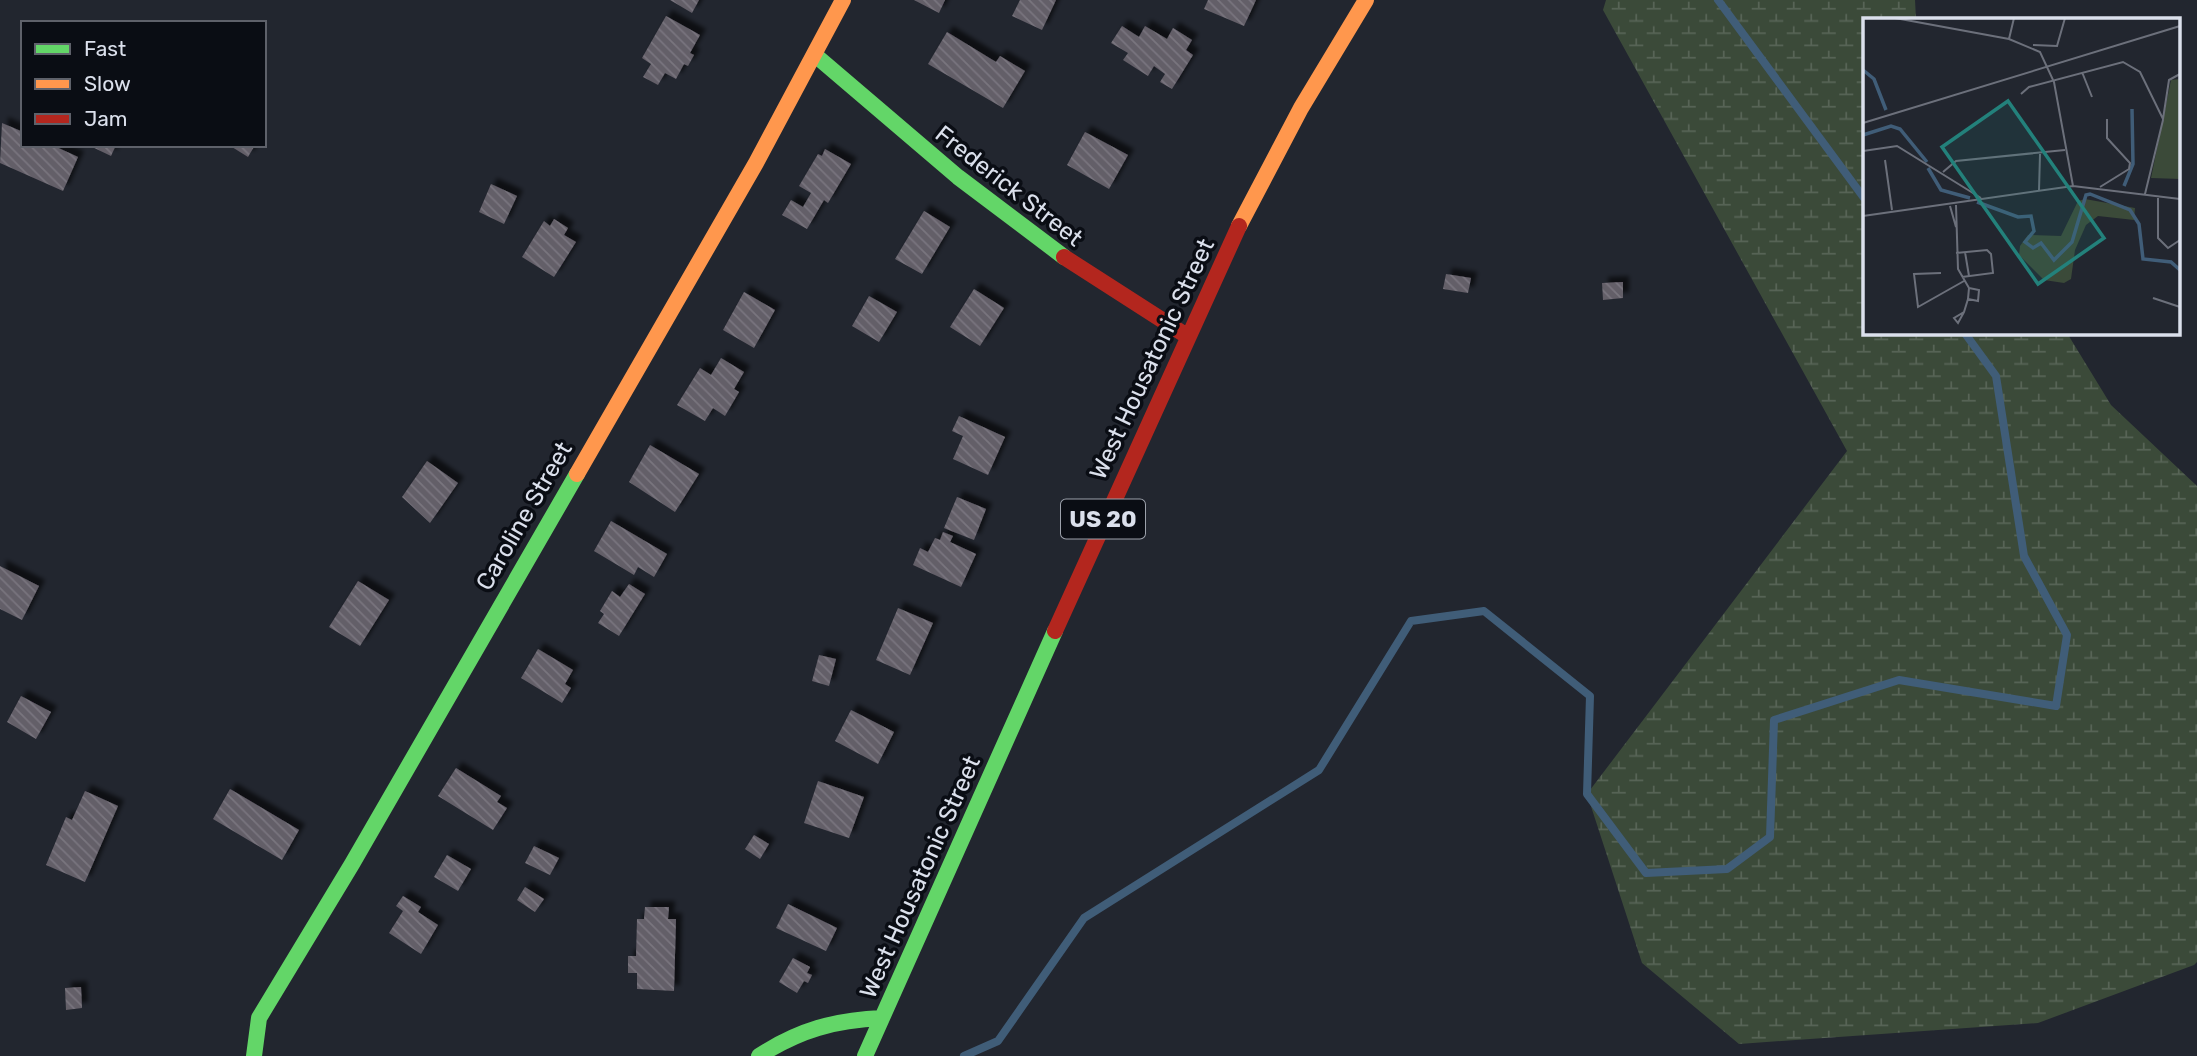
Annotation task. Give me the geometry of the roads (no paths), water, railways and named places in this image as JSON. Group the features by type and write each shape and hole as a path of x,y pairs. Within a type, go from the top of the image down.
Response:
{"main road":[{"name":"Caroline Street","path":"254,1056 259,1018 352,864 844,0"},
{"name":"West Housatonic Street","path":"866,1053 1187,336 1251,201 1301,108 1366,0"},
{"name":"Frederick Street","path":"815,55 862,91 958,177 1065,260 1120,297 1187,336"},
{"path":"759,1056 794,1033 834,1020 882,1018"}],"waterway":[{"path":"1718,0 1863,197"},
{"path":"964,1056 998,1041 1084,918 1319,770 1411,621 1484,611 1590,696 1587,794 1646,873 1727,869 1770,837 1774,720 1899,680 2056,706 2067,635 2024,556 1996,376 1965,334"}]}
